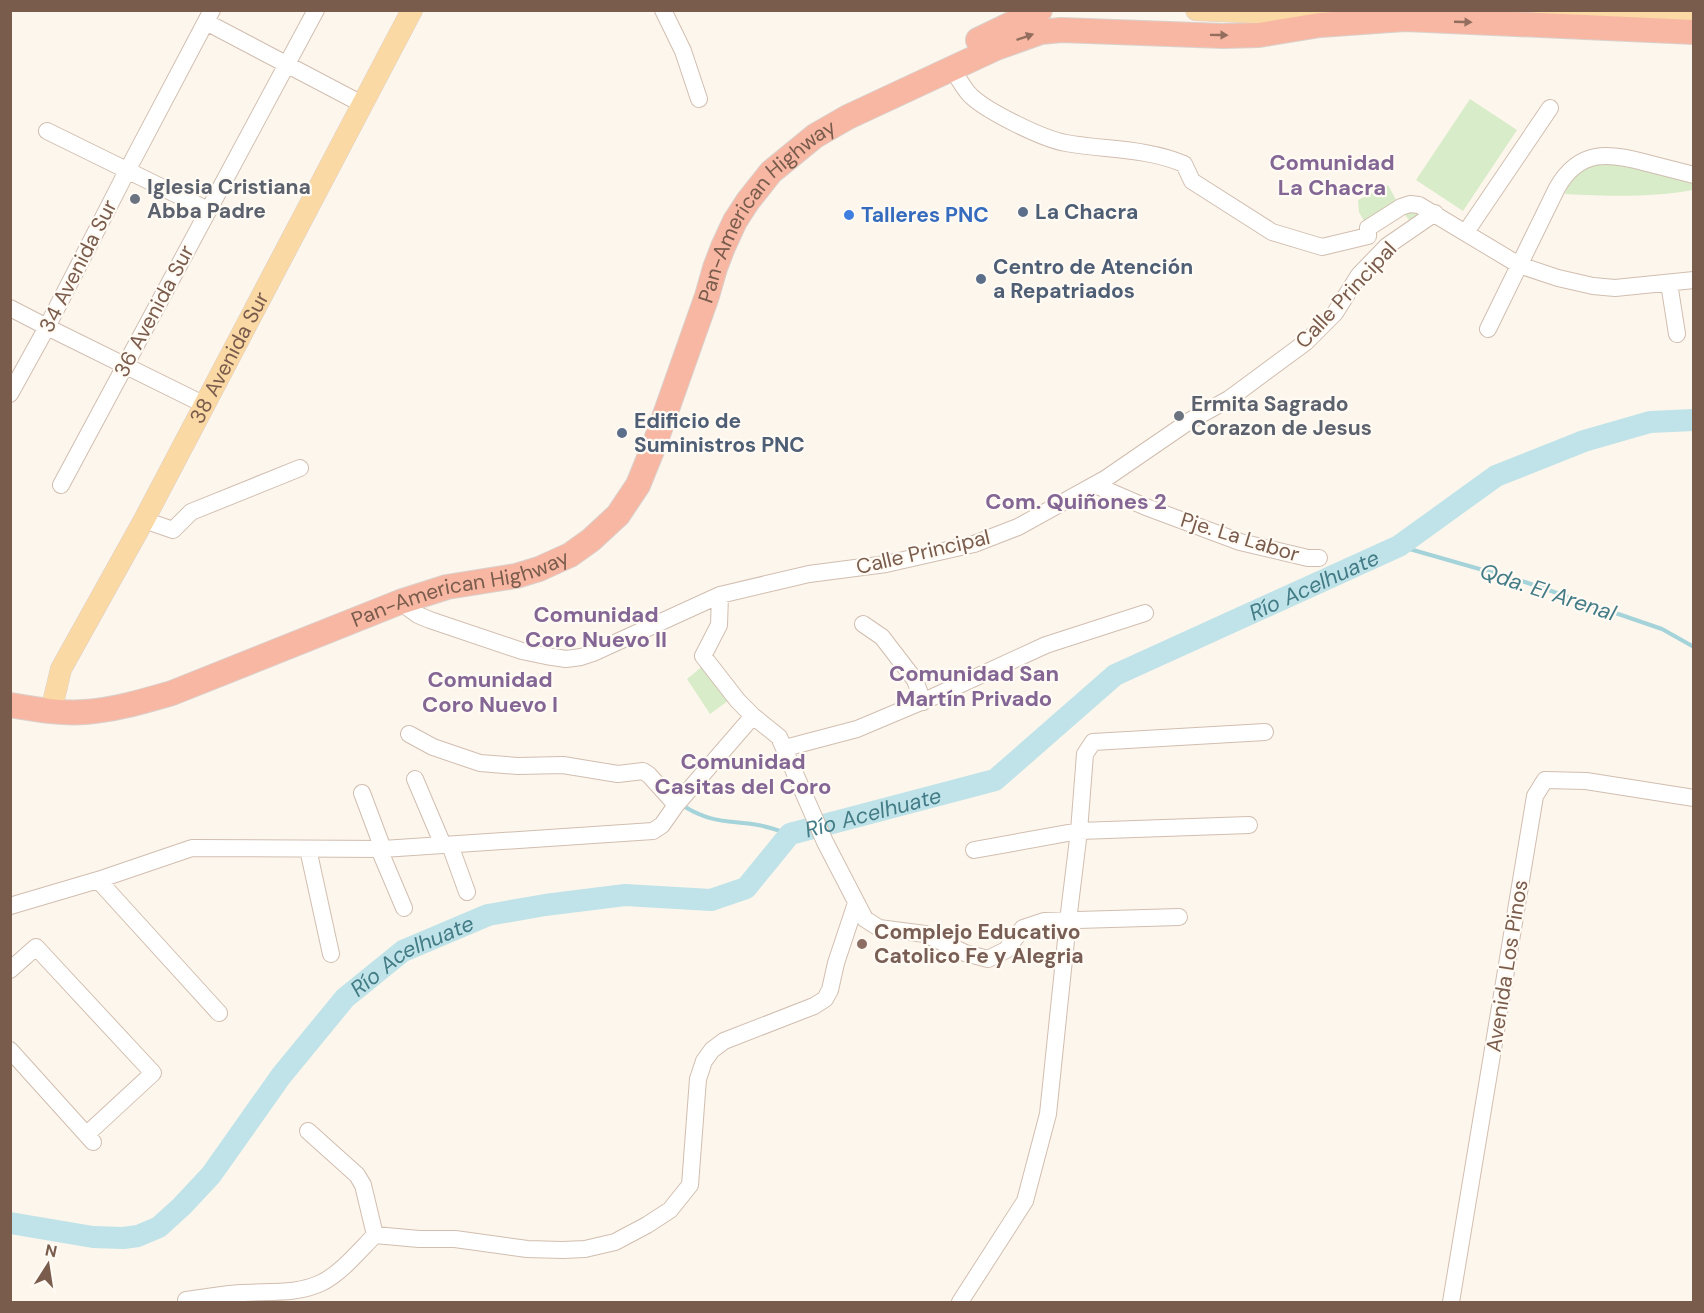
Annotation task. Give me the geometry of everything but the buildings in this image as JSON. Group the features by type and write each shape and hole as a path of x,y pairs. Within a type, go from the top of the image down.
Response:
{"highway":[{"name":"Pan-American Highway","path":"13,701 52,703 104,697 162,685 401,589 440,576 516,564 533,558 554,549 586,528 608,507 629,475 717,231 754,171 784,142 820,115 1040,10"},
{"name":"Pan-American Highway","path":"13,701 85,712 114,708 172,693 400,602 447,587 516,576 539,569 570,555 606,527 627,501 647,465 721,253 735,222 771,172 815,136 848,117 996,48 1041,32 1061,30 1223,36 1259,35 1320,25 1405,19 1694,32"},
{"path":"52,703 85,712"}],"main road":[{"name":"38 Avenida Sur","path":"52,703 61,669 144,520 412,10"},
{"path":"1196,10 1405,19"},
{"path":"1544,10 1694,17"}],"street":[{"name":"36 Avenida Sur","path":"61,485 315,10"},
{"path":"663,10 682,51 699,99"},
{"path":"209,16 287,63 362,104"},
{"name":"34 Avenida Sur","path":"10,394 209,16"},
{"path":"953,69 970,95 978,102 1035,133 1063,143 1155,154 1174,159 1184,164 1192,181 1272,232 1322,247 1368,236 1368,228 1406,205 1419,205 1519,265 1558,278 1599,287 1616,288 1694,280"},
{"path":"1466,232 1550,108"},
{"path":"46,131 208,210"},
{"path":"1488,329 1562,178 1579,162 1596,156 1618,155 1694,175"},
{"name":"Calle Principal","path":"400,602 417,615 451,628 522,651 566,659 581,657 720,595 809,574 886,564 974,544 1018,527 1095,485 1191,420 1229,399 1306,342 1335,313 1359,274 1387,246 1435,213"},
{"path":"1669,283 1677,334"},
{"path":"10,308 205,405"},
{"path":"144,520 173,530 191,512 300,468"},
{"name":"Pje. La Labor","path":"1095,485 1146,507 1240,542 1308,558 1319,558"},
{"path":"720,595 718,625 703,656 738,701 779,737 825,842 865,919 879,928 924,934 965,953 988,959 1006,950 1023,928 1044,921 1179,917"},
{"path":"785,748 857,729 923,702 1046,645 1145,613"},
{"path":"862,624 882,637 915,680 923,702"},
{"path":"10,906 98,880 192,848 381,849 650,832 660,827 676,805 753,716"},
{"path":"960,1302 1025,1201 1048,1114 1079,831 1085,754 1093,742 1265,732"},
{"path":"409,734 433,747 480,763 518,766 563,765 618,774 643,771 676,805"},
{"path":"415,780 467,892"},
{"name":"Avenida Los Pinos","path":"1451,1302 1534,796 1545,780 1586,781 1694,798"},
{"path":"362,793 404,908"},
{"path":"974,850 1079,831 1249,825"},
{"path":"308,849 331,954"},
{"path":"98,880 219,1013"},
{"path":"375,1235 455,1239 527,1249 585,1249 615,1242 670,1210 690,1185 698,1079 704,1061 712,1050 724,1041 814,1006 825,999 830,990 836,963 856,903"},
{"path":"10,970 36,947 153,1073 91,1139 10,1050"},
{"path":"308,1131 357,1175 363,1185 375,1235"},
{"path":"186,1300 242,1293 282,1293 310,1288 325,1281 345,1265 375,1235"}],"green space":[{"path":"1470,99 1517,130 1463,211 1416,180"},
{"path":"1587,159 1693,175 1693,190 1613,196 1565,194 1569,175"},
{"path":"1388,185 1400,207 1435,213 1414,227 1400,208 1368,228 1359,212 1358,200"},
{"path":"704,665 732,698 710,714 687,679"}],"waterway":[{"name":"Río Acelhuate","path":"10,1223 93,1237 123,1238 138,1236 159,1227 211,1175 281,1076 345,998 403,951 488,915 625,895 711,900 746,888 790,834 995,780 1115,675 1399,546 1496,476 1584,441 1650,422 1694,420"},
{"name":"Qda. El Arenal","path":"1399,546 1525,582 1662,629 1694,647"},
{"path":"685,807 713,819 758,825 790,834"}],"place":[{"name":"Iglesia Cristiana Abba Padre","path":"135,199"},
{"name":"La Chacra","path":"1023,212"},
{"name":"Talleres PNC","path":"849,215"},
{"name":"Centro de Atención a Repatriados","path":"981,279"},
{"name":"Ermita Sagrado Corazon de Jesus","path":"1179,416"},
{"name":"Edificio de Suministros PNC","path":"622,433"},
{"name":"Complejo Educativo Catolico Fe y Alegria","path":"862,944"}],"district":[{"name":"Comunidad La Chacra","path":"1332,174"},
{"name":"Com. Quiñones 2","path":"1076,501"},
{"name":"Comunidad Coro Nuevo II","path":"596,626"},
{"name":"Comunidad San Martín Privado","path":"974,686"},
{"name":"Comunidad Coro Nuevo I","path":"490,692"},
{"name":"Comunidad Casitas del Coro","path":"743,774"}]}
